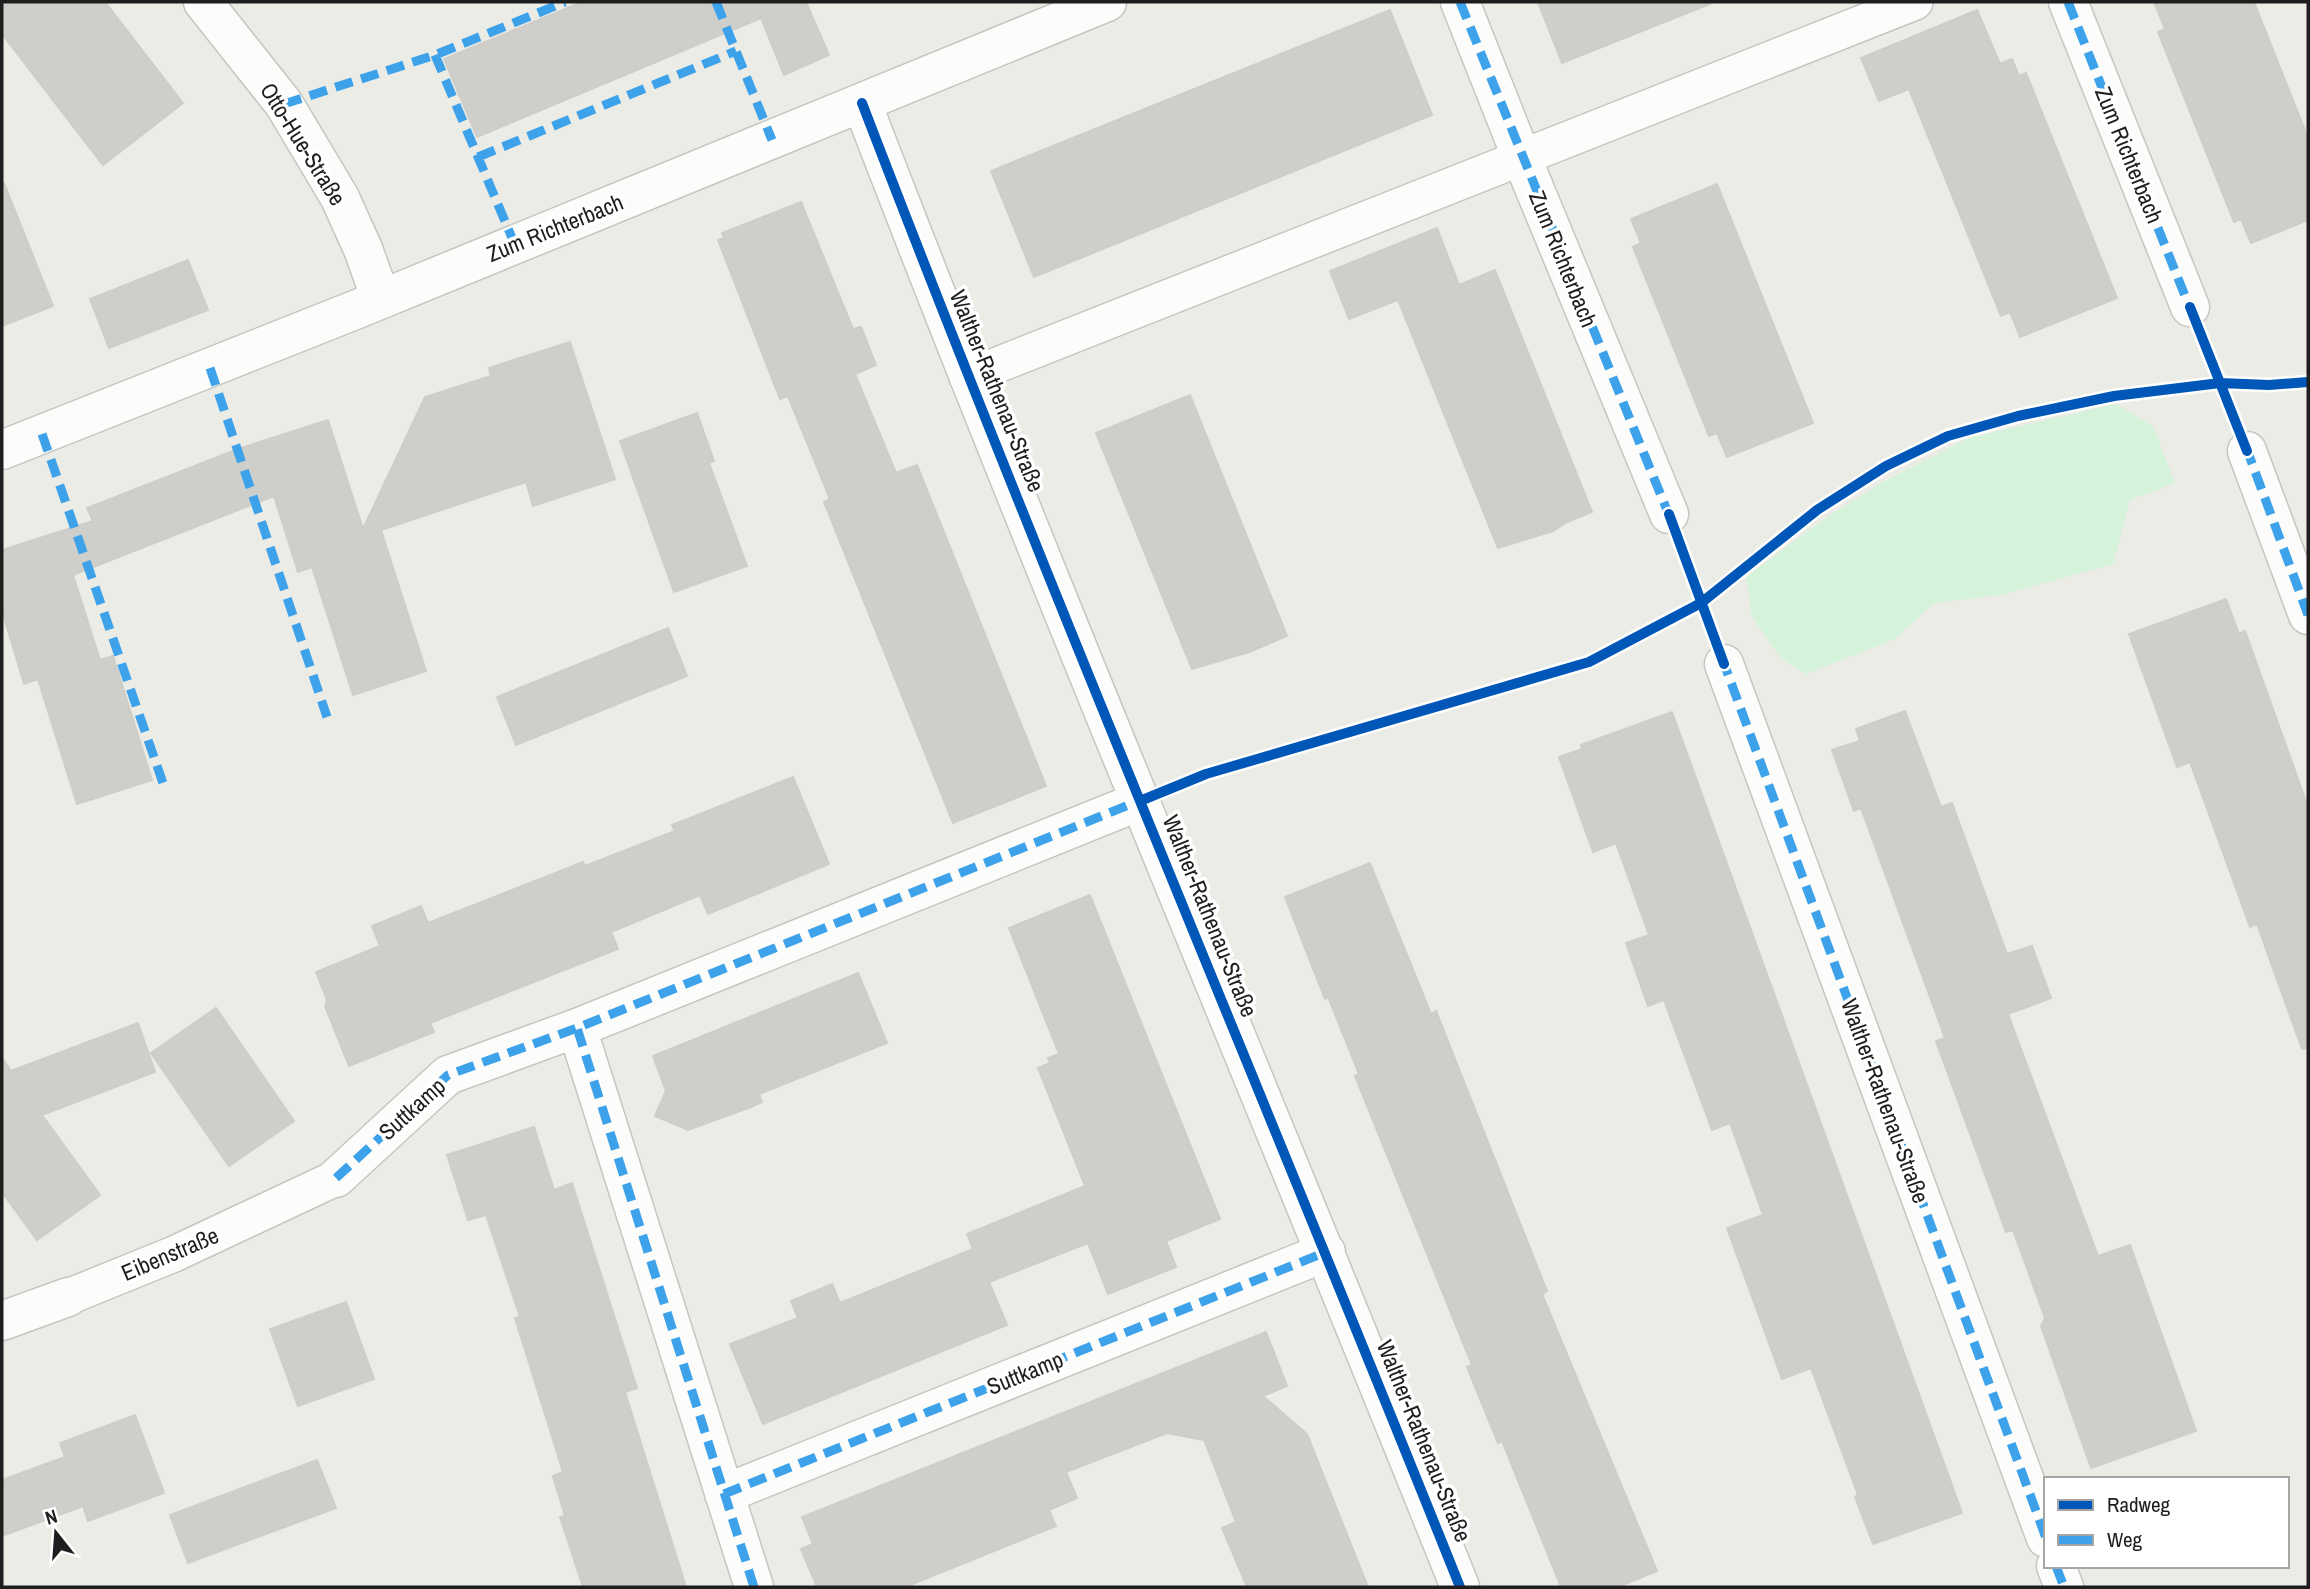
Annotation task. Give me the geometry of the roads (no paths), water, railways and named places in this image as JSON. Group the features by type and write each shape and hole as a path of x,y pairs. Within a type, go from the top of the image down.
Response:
{"street":[{"name":"Otto-Hue-Straße","path":"203,2 284,104 340,198 363,248 381,299"},
{"name":"Zum Richterbach","path":"2,450 381,299 1107,2"},
{"name":"Zum Richterbach","path":"1460,2 1669,514"},
{"name":"Zum Richterbach","path":"2068,2 2190,307"},
{"name":"Walther-Rathenau-Straße","path":"862,103 967,377 1326,1252 1460,1587"},
{"path":"2247,451 2308,615"},
{"name":"Walther-Rathenau-Straße","path":"1724,664 2044,1533"},
{"name":"Suttkamp","path":"336,1178 448,1075 577,1028 1140,801"},
{"path":"577,1028 754,1587"},
{"name":"Suttkamp","path":"724,1494 1326,1252"},
{"name":"Eibenstraße","path":"2,1321 68,1297"},
{"path":"2057,1568 2064,1587"}],"lane":[{"path":"967,377 1915,2"},
{"name":"Eibenstraße","path":"68,1297 174,1254 336,1178"}]}
